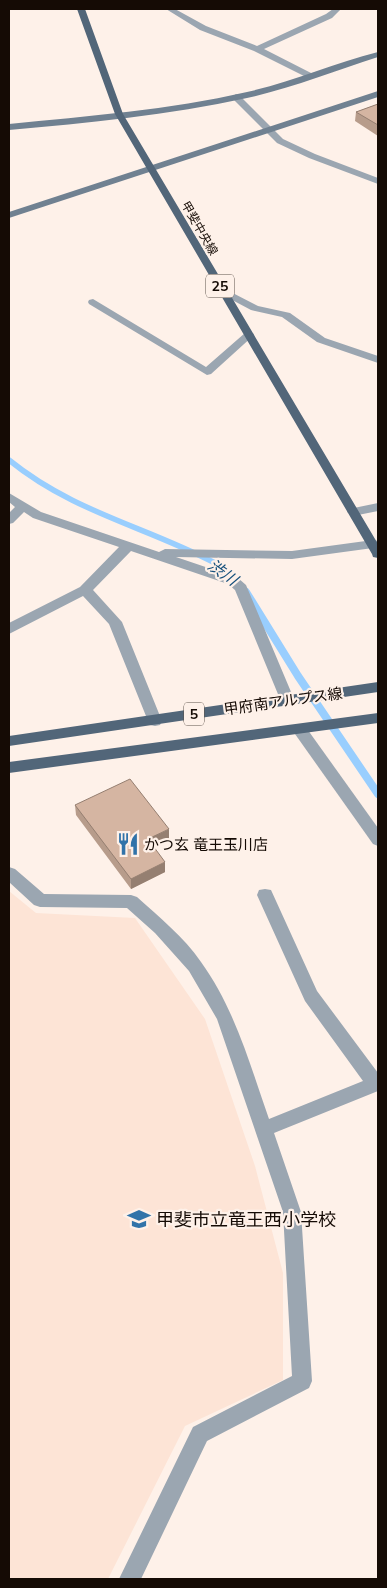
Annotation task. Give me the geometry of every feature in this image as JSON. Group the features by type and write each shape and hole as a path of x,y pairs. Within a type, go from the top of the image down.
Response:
{"main road":[{"name":"甲斐中央線","path":"81,9 119,114 376,549"},
{"name":"甲府南アルプス線","path":"9,741 155,721 287,699 378,688"},
{"name":"甲府南アルプス線","path":"9,768 378,718"}],"street":[{"path":"170,9 202,28 257,49 310,76"},
{"path":"257,49 329,16 338,9"},
{"path":"9,127 186,107 236,97 378,54"},
{"path":"9,215 378,94"},
{"path":"236,97 280,141 312,156 378,181"},
{"path":"222,291 255,308 286,315 321,340 378,360"},
{"path":"93,302 207,372 249,335"},
{"path":"9,497 38,515 233,581 241,588 287,699"},
{"path":"9,520 23,506"},
{"path":"353,512 378,507"},
{"path":"9,629 85,590 128,546"},
{"path":"148,553 238,556 292,555 376,549"},
{"path":"85,590 115,622 155,721"},
{"path":"300,730 378,840"},
{"path":"9,873 40,900 131,902 162,928 195,966 225,1017 292,1212 302,1381 200,1434 130,1579"},
{"path":"264,1129 377,1084 311,996 265,895"}],"shaded area":[{"name":"甲斐市立竜王西小学校","path":"9,891 36,913 135,918 205,1019 255,1166 283,1273 283,1380 185,1426 108,1579 9,1579"}],"building":[{"path":"378,104 378,125 356,112"},
{"name":"かつ玄 竜王玉川店","path":"130,779 169,829 148,839 165,862 131,879 75,805"}],"waterway":[{"name":"渋川","path":"9,460 33,478 58,493 215,563 227,572 247,593"},
{"name":"渋川","path":"246,592 298,676 378,794"}],"place":[{"name":"かつ玄 竜王玉川店","path":"128,844"},
{"name":"甲斐市立竜王西小学校","path":"139,1219"}]}
